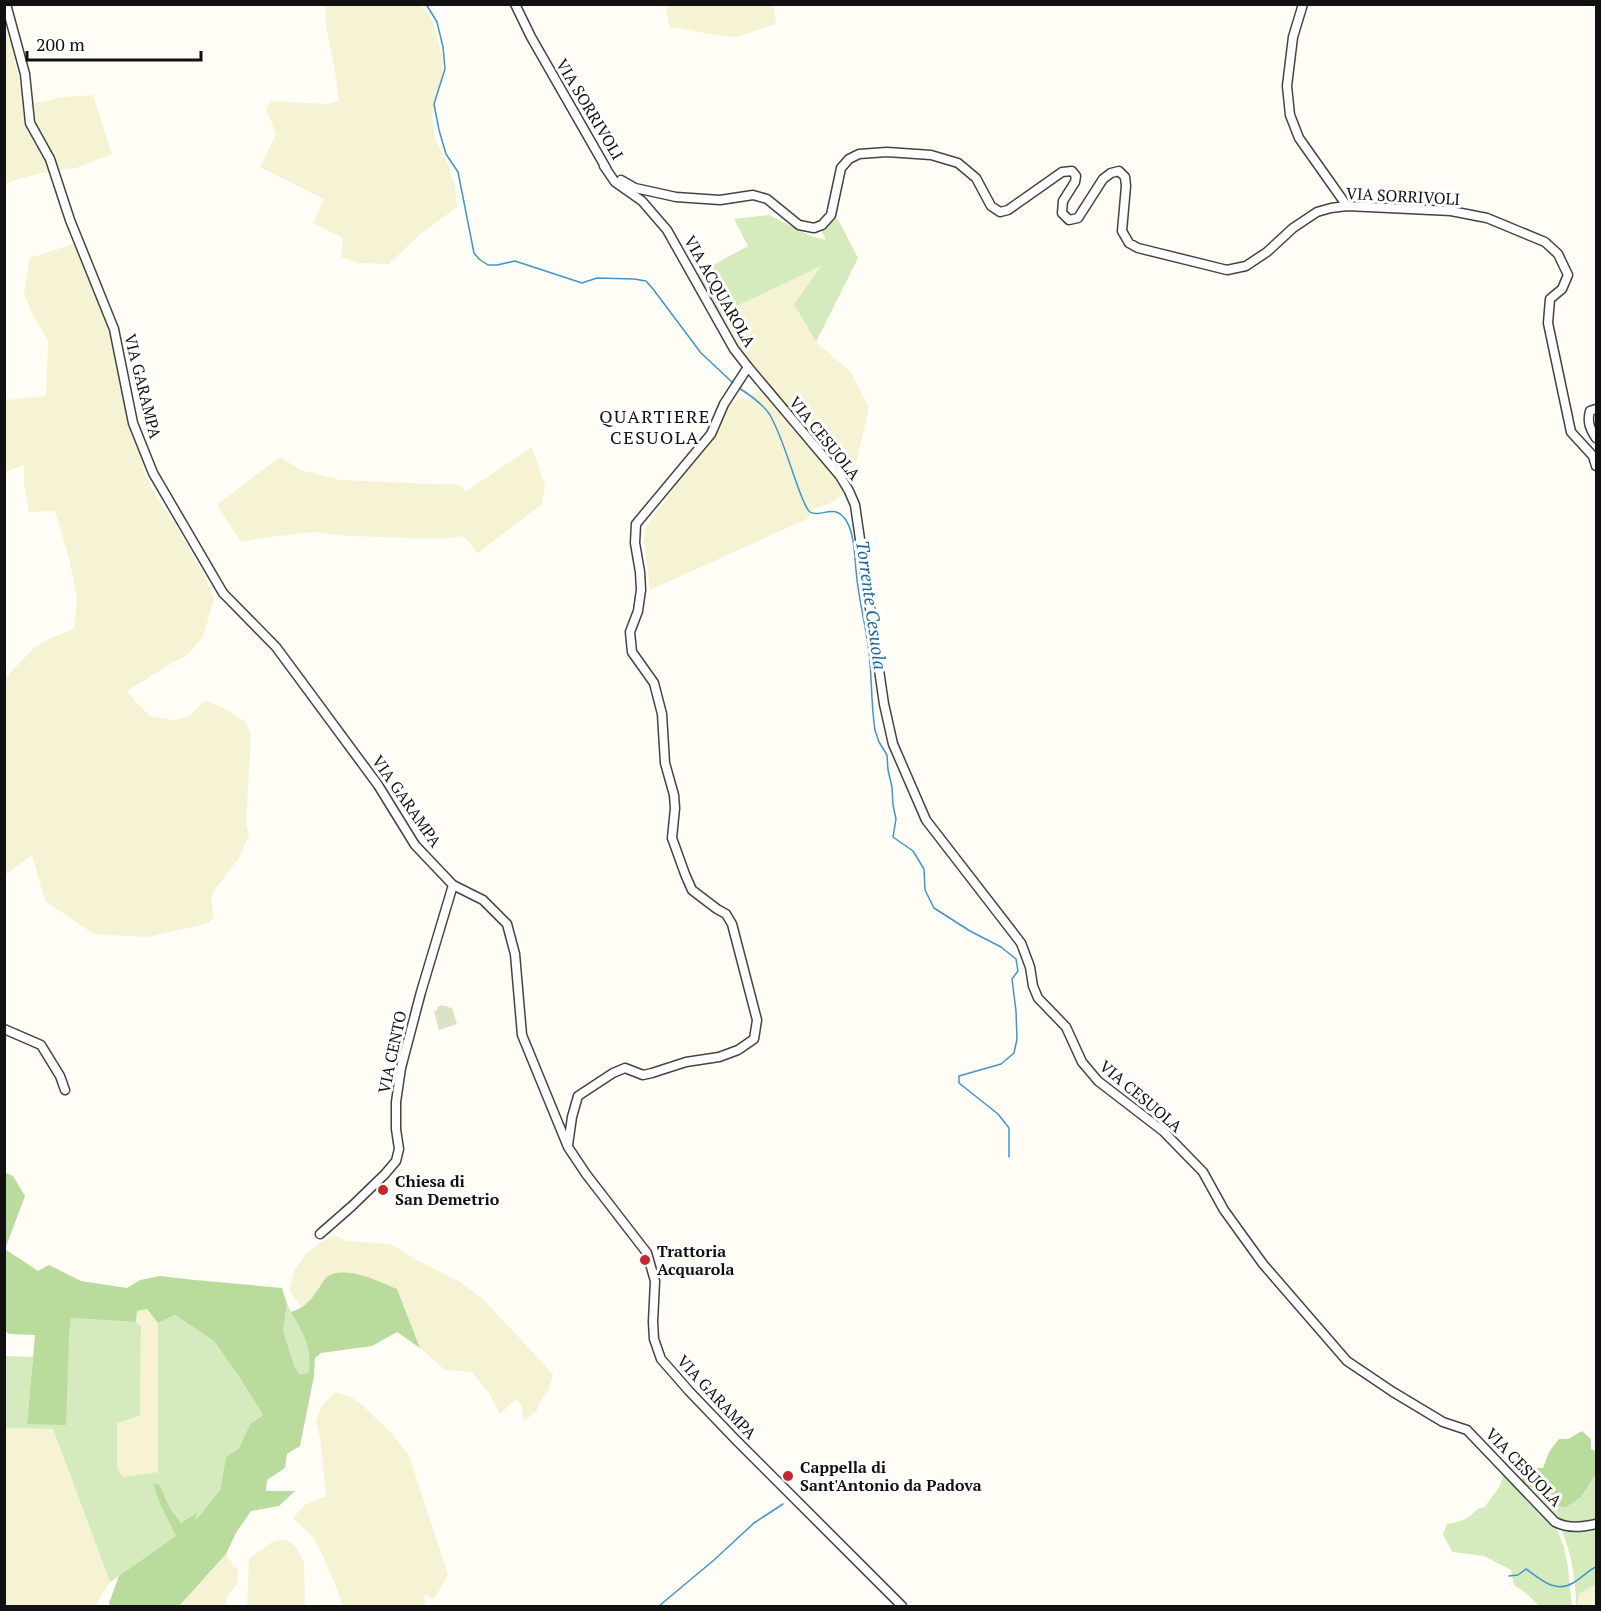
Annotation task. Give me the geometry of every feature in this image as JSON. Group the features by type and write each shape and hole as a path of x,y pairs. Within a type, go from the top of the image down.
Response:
{"street":[{"name":"VIA GARAMPA","path":"6,4 25,74 30,123 50,159 70,220 114,329 134,423 153,473 223,593 276,647 378,785 415,845 453,885 483,900 507,924 515,954 522,1035 567,1147 647,1253 655,1281 654,1339 661,1359 728,1431 902,1606"},
{"name":"VIA SORRIVOLI","path":"515,4 531,37 604,166 617,178 634,188 676,197 720,200 753,195 767,199 799,225 814,228 822,225 831,215 841,168 849,159 859,154 886,152 931,155 958,163 976,178 991,206 1000,212 1008,210 1062,172 1072,171 1076,176 1075,182 1063,201 1062,213 1070,220 1078,218 1103,179 1119,171 1125,177 1122,231 1129,243 1138,248 1227,270 1246,266 1317,212 1347,206 1451,211 1487,218 1545,242 1558,254 1568,275 1562,289 1550,299 1548,323 1571,432 1593,456 1596,466"},
{"path":"1304,4 1293,37 1287,86 1290,115 1299,138 1347,206"},
{"name":"VIA ACQUAROLA","path":"567,1147 578,1096 625,1068 644,1075 686,1062 719,1057 738,1050 754,1039 757,1020 732,924 726,914 693,890 672,838 674,795 665,763 662,714 654,683 632,652 630,632 638,610 641,590 635,543 636,524 711,434 724,404 748,367 734,349 667,230 642,201 615,182 604,166"},
{"name":"VIA CESUOLA","path":"748,367 840,476 855,505 884,704 893,744 926,820 1021,943 1038,998 1066,1027 1089,1072 1163,1131 1203,1172 1224,1210 1263,1264 1347,1361 1443,1422 1467,1430 1556,1522 1574,1527 1596,1524"},
{"path":"1596,409 1590,411 1588,419 1596,438"},
{"name":"VIA CENTO","path":"320,1234 377,1182 396,1161 399,1149 396,1102 401,1068 453,885"},
{"path":"4,1029 41,1045 60,1076 64,1090"}],"shaded area":[{"path":"325,5 421,5 432,20 443,59 442,78 432,114 435,139 447,162 455,186 457,207 417,237 389,264 359,263 341,257 343,238 313,223 324,199 260,167 276,134 266,108 272,101 326,104 339,101 326,27"},
{"path":"665,5 774,5 776,24 737,37 670,28"},
{"path":"4,18 25,105 65,97 93,95 112,154 76,168 41,173 5,184"},
{"path":"76,243 105,318 146,476 154,493 178,529 214,599 203,637 186,656 127,691 150,716 173,720 188,717 205,701 222,707 246,722 251,735 246,824 249,835 239,858 215,889 211,900 214,917 209,923 148,937 94,934 45,901 32,855 5,875 5,680 34,648 74,629 77,599 69,558 55,511 29,512 24,484 24,465 5,472 5,400 46,396 48,341 32,314 24,293 30,258"},
{"path":"822,265 794,304 816,342 851,372 869,408 852,480 846,481 742,353 718,315"},
{"path":"762,387 840,482 845,493 829,504 813,509 807,519 650,590 644,542 645,529 714,432 728,398 735,403 741,397 747,401"},
{"path":"532,447 545,486 542,504 478,553 463,536 442,539 351,536 312,532 241,542 217,505 280,457 301,470 341,480 460,485 465,492"},
{"path":"335,1235 346,1241 391,1244 460,1282 482,1298 553,1374 548,1392 541,1400 536,1412 524,1421 521,1405 516,1399 500,1414 489,1393 472,1372 445,1370 420,1348 397,1289 313,1296 303,1308 289,1291 294,1271 305,1255 321,1242"},
{"path":"147,1309 158,1323 158,1473 123,1477 117,1467 117,1423 140,1416 141,1326 136,1322 137,1311"},
{"path":"336,1392 351,1397 362,1405 390,1432 409,1455 448,1575 434,1599 424,1594 426,1606 342,1606 337,1589 313,1537 293,1518 305,1505 326,1496 320,1437 316,1422 322,1405"},
{"path":"5,1428 53,1429 110,1582 95,1606 5,1606"},
{"path":"285,1539 295,1546 304,1562 305,1606 247,1606 249,1559 272,1542"},
{"path":"226,1554 238,1568 237,1584 227,1596 225,1606 179,1606"},
{"path":"1596,1584 1596,1606 1577,1606 1579,1594"}],"green space":[{"path":"769,215 811,236 826,240 820,228 832,217 838,219 858,258 816,342 794,304 821,266 718,315 695,275 748,246 734,219"},
{"path":"443,1005 452,1007 457,1024 439,1030 434,1011"},
{"path":"4,1172 13,1176 25,1196 5,1249 38,1271 49,1265 81,1281 127,1288 140,1280 160,1276 282,1288 287,1304 283,1331 300,1375 309,1372 308,1347 291,1312 309,1302 326,1278 334,1273 352,1273 397,1289 420,1348 397,1332 372,1346 321,1353 315,1358 314,1376 300,1446 287,1454 285,1468 267,1480 266,1491 295,1491 279,1506 251,1511 236,1533 226,1554 179,1606 110,1606 109,1603 119,1576 176,1536 153,1484 159,1484 170,1508 181,1523 197,1513 195,1521 220,1490 226,1457 239,1448 250,1424 263,1415 214,1341 175,1315 158,1323 147,1309 137,1311 136,1322 71,1318 66,1425 27,1424 35,1335 9,1334 5,1331"},
{"path":"287,1304 307,1344 309,1372 300,1375 283,1331"},
{"path":"175,1315 214,1341 263,1415 250,1424 239,1448 226,1457 220,1490 194,1522 181,1523 170,1508 159,1484 161,1506 176,1536 110,1582 53,1429 5,1428 5,1356 33,1357 27,1424 69,1335 71,1318 136,1322 141,1326 140,1416 117,1423 117,1467 123,1477 158,1472 158,1323"},
{"path":"1582,1431 1591,1439 1591,1449 1596,1451 1596,1474 1581,1497 1565,1508 1544,1501 1533,1488 1522,1485 1522,1473 1528,1468 1543,1468 1549,1452 1559,1439 1568,1439"},
{"path":"1503,1472 1555,1525 1564,1547 1572,1606 1539,1606 1514,1585 1511,1570 1484,1556 1452,1552 1443,1534 1447,1524 1464,1520 1477,1509 1485,1507 1499,1487"},
{"path":"1596,1474 1596,1521 1567,1524 1552,1514 1522,1485 1539,1492 1565,1508 1581,1497"},
{"path":"1596,1526 1596,1584 1579,1594 1576,1606 1572,1566 1561,1528"}],"waterway":[{"name":"Torrente Cesuola","path":"426,4 437,22 443,47 445,69 434,104 439,130 446,154 458,172 474,253 488,265 515,261 582,283 597,278 646,281 701,353 733,383"},
{"name":"Torrente Cesuola","path":"739,388 760,403 770,415 780,435 808,510 814,514 833,511 838,513 850,528 869,652 875,730 887,755 892,787 896,819 893,837 913,851 924,869 925,890 934,908 1001,947 1016,959 1018,971 1012,979 1017,1039 1014,1053 1001,1064 959,1076 959,1083 998,1114 1009,1128 1009,1157"},
{"path":"659,1606 754,1523 783,1504"},
{"path":"1509,1576 1518,1575 1526,1569 1548,1584 1560,1587 1573,1583 1596,1567"}],"place":[{"name":"Chiesa di San Demetrio","path":"383,1190"},
{"name":"Trattoria Acquarola","path":"645,1260"},
{"name":"Cappella di Sant'Antonio da Padova","path":"788,1476"}],"district":[{"name":"QUARTIERE CESUOLA","path":"655,426"}]}
